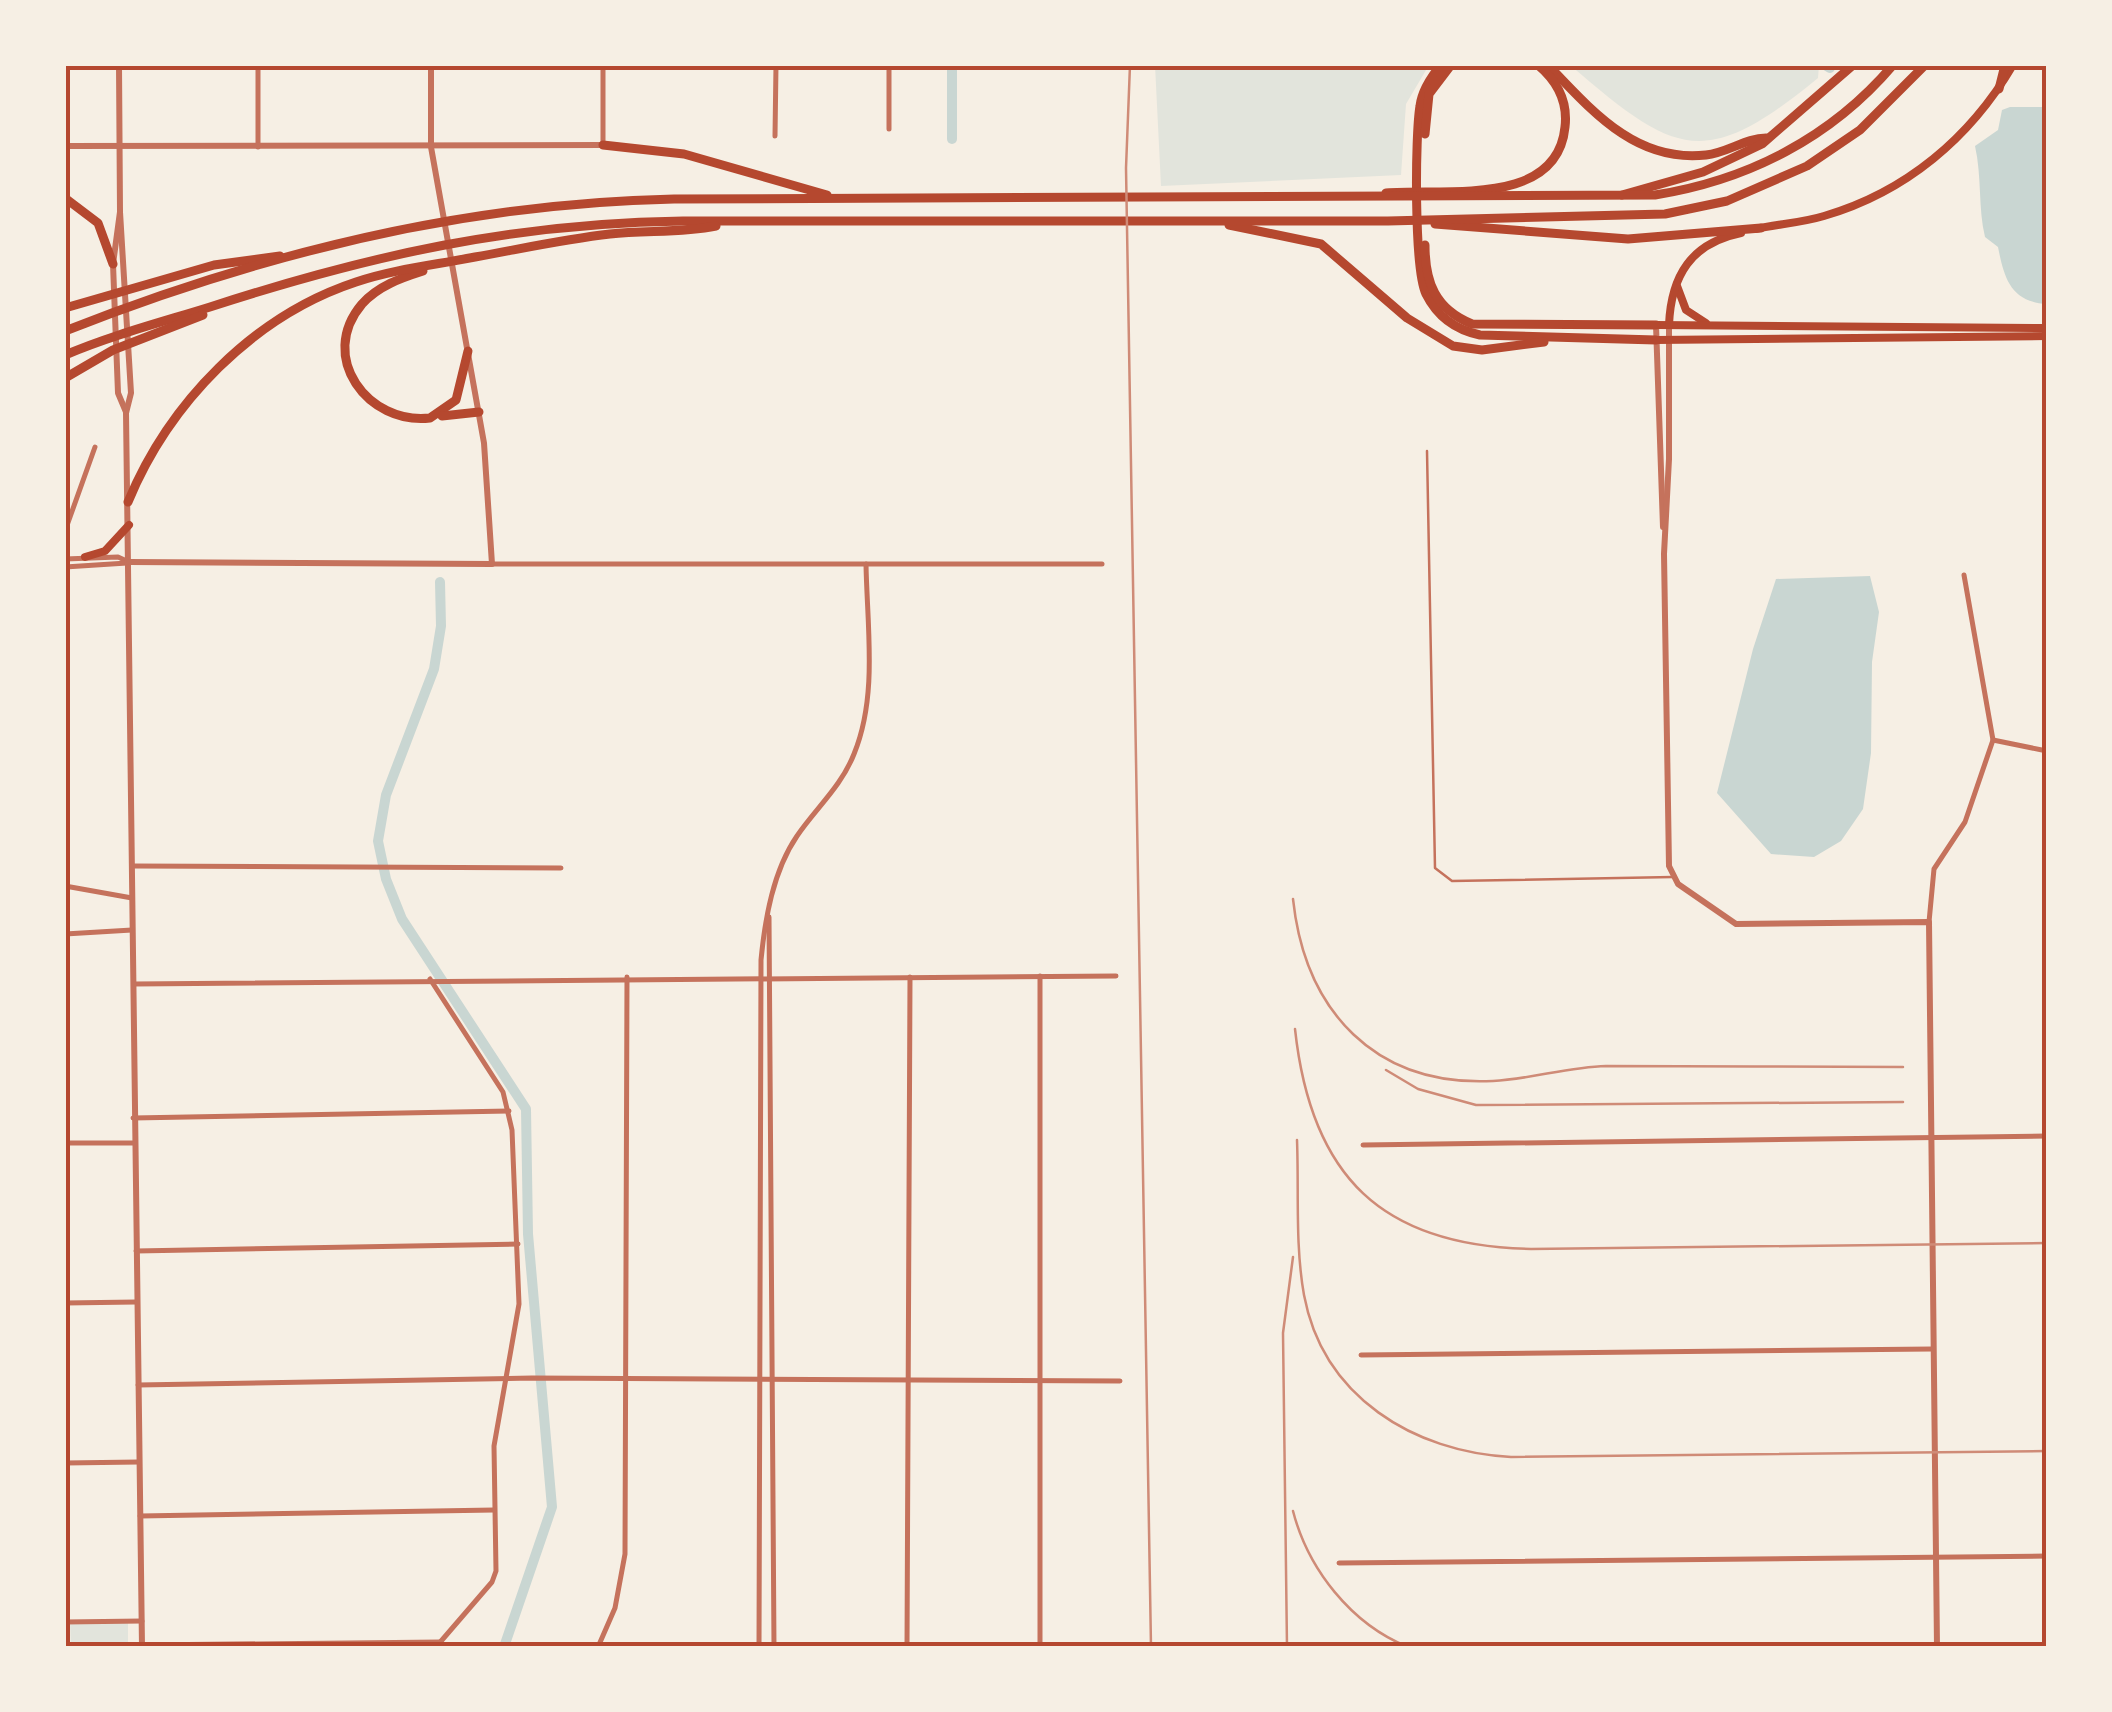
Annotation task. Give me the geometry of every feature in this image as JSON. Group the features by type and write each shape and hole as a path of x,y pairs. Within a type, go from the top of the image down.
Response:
{"highway":[{"path":"1442,65 1421,102 1422,251 1427,295 1455,326 1480,335 1656,340"},
{"path":"1422,164 1428,100 1451,65"},
{"path":"1336,198 1436,188 1498,188 1533,178 1556,155 1566,124 1558,88 1538,65"},
{"path":"1548,65 1614,130 1654,150 1709,155 1766,138"},
{"path":"65,332 298,255 396,229 515,209 631,200 1610,198 1691,188 1756,167 1830,124 1892,65"},
{"path":"65,356 379,256 507,232 626,222 1623,218 1728,201 1792,174 1834,149 1884,109 1924,65"},
{"path":"1999,89 2005,65"},
{"path":"1610,198 1716,166 1808,108 1848,67"},
{"path":"604,145 684,154 781,184 850,199"},
{"path":"65,198 98,224 114,264"},
{"path":"1206,221 1321,244 1425,332 1453,346 1482,350 1560,339"},
{"path":"1388,221 1628,239 1762,228"},
{"path":"128,502 166,427 212,375 265,329 354,282 591,236 686,232 730,224"},
{"path":"1422,251 1436,297 1448,311 1472,324 1656,325"},
{"path":"65,308 214,265 298,255"},
{"path":"473,258 390,283 365,301 349,330 348,365 363,396 392,416 430,418 478,412"},
{"path":"65,378 113,350 245,296"},
{"path":"430,418 456,400 468,351"}],"main road":[{"path":"1669,325 1678,277 1705,246 1762,228 1824,216 1899,183 1952,144 1999,89 2013,65"},
{"path":"1678,277 1682,306 1696,319 1715,325"},
{"path":"1656,325 2047,328"},
{"path":"1656,340 2047,336"},
{"path":"86,557 105,551 128,525"}],"street":[{"path":"119,65 120,212 130,377 126,413 142,1646 439,1644 494,1579 494,1446 502,1379 519,1304 509,1111 502,1092 433,979"},
{"path":"258,65 258,148"},
{"path":"431,65 431,147 478,412 492,564"},
{"path":"65,146 604,145 603,65"},
{"path":"776,65 776,136"},
{"path":"889,65 889,129"},
{"path":"120,212 114,264 117,382 126,413"},
{"path":"1656,325 1664,533 1668,866 1674,876 1718,914 1736,924 1929,922"},
{"path":"1664,533 1670,460 1669,325"},
{"path":"65,531 95,447"},
{"path":"65,559 129,562"},
{"path":"65,567 129,562 1102,564"},
{"path":"759,1647 760,978 776,880 794,839 838,786 861,737 868,688 866,564"},
{"path":"1938,1647 1929,922 1934,869 1965,822 1994,740 1964,575"},
{"path":"1994,740 2047,751"},
{"path":"132,866 561,868"},
{"path":"65,886 132,898"},
{"path":"769,914 773,978 774,1647"},
{"path":"65,934 132,930"},
{"path":"1040,976 1040,1647"},
{"path":"132,984 1116,976"},
{"path":"598,1647 614,1608 624,1564 628,1378 627,977"},
{"path":"908,1647 910,977"},
{"path":"134,1118 509,1111"},
{"path":"759,1125 773,1125"},
{"path":"1363,1145 2047,1136"},
{"path":"65,1142 134,1143"},
{"path":"136,1250 518,1244"},
{"path":"65,1303 136,1302"},
{"path":"1361,1355 1932,1348"},
{"path":"138,1385 532,1378 1120,1381"},
{"path":"65,1462 139,1462"},
{"path":"140,1516 494,1510"},
{"path":"759,1517 774,1518"},
{"path":"1339,1562 2047,1556"},
{"path":"65,1622 142,1622"}],"lane":[{"path":"1426,452 1435,868 1452,881 1674,876"}],"shaded area":[{"path":"1155,65 1429,65 1406,104 1401,175 1161,186"},
{"path":"1570,65 1819,65 1818,78 1746,128 1717,139 1691,140 1665,133 1637,118"},
{"path":"2047,107 2047,304 2017,293 2003,268 1998,247 1985,237 1975,146 1998,130 2002,110"},
{"path":"1870,576 1879,612 1872,662 1871,753 1863,809 1841,841 1814,857 1771,854 1717,793 1753,649 1776,579"},
{"path":"128,1621 128,1647 71,1647 70,1622"}],"waterway":[{"path":"952,65 952,139"},
{"path":"1825,65 1830,68"},
{"path":"440,582 441,626 434,669 386,795 378,841 386,879 402,919 526,1109 528,1234 552,1507 504,1647"}],"railway":[{"path":"1130,65 1126,168 1151,1647"},
{"path":"1293,899 1300,939 1313,976 1330,1007 1353,1034 1381,1056 1414,1071 1451,1079 1493,1081 1606,1066 1903,1067"},
{"path":"1295,1029 1304,1081 1318,1125 1337,1163 1363,1193 1395,1217 1434,1234 1479,1245 1531,1249 2047,1243"},
{"path":"1386,1070 1418,1089 1476,1105 1903,1102"},
{"path":"1297,1140 1299,1257 1314,1331 1331,1363 1352,1390 1378,1412 1440,1444 1511,1457 2047,1451"},
{"path":"1287,1647 1283,1333 1293,1257"},
{"path":"1293,1511 1309,1553 1335,1592 1368,1624 1408,1647"}]}
